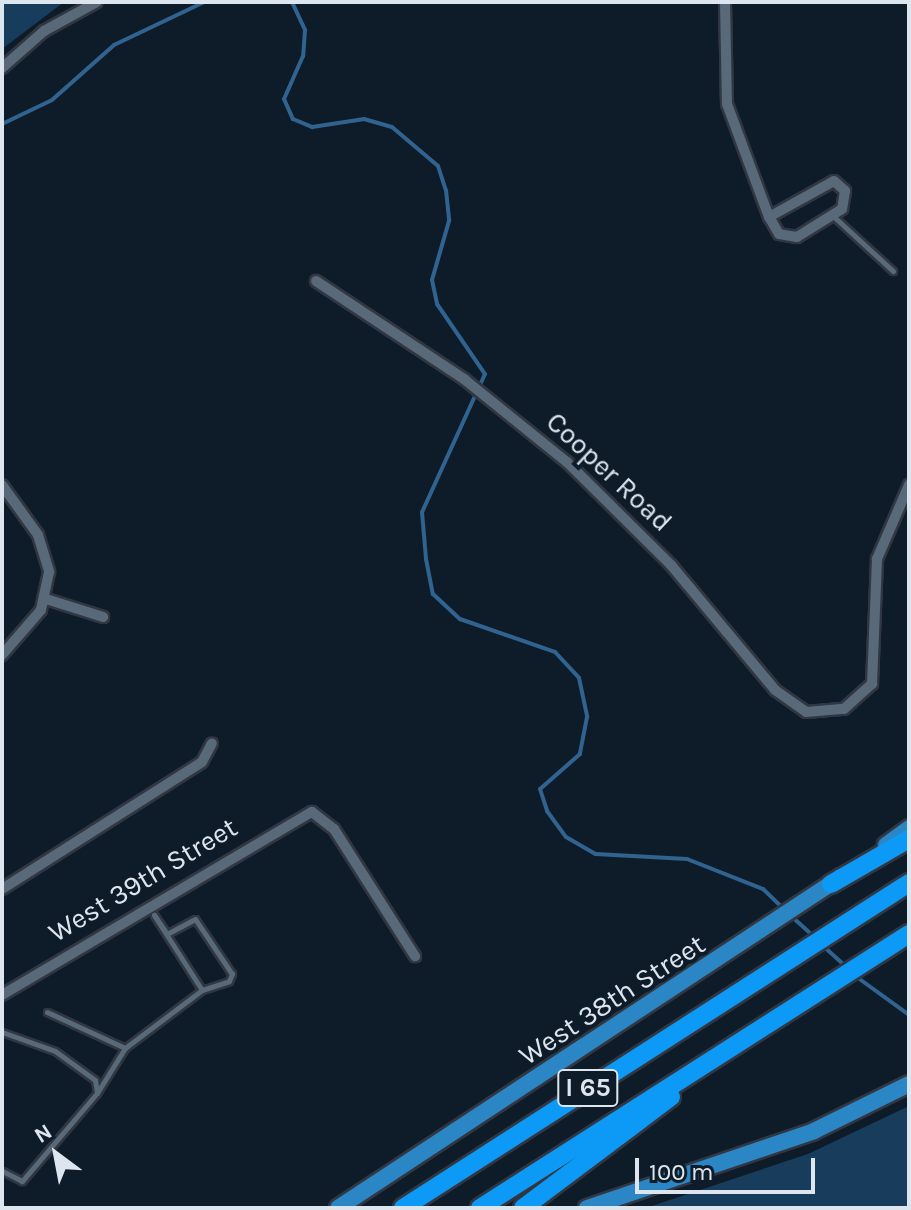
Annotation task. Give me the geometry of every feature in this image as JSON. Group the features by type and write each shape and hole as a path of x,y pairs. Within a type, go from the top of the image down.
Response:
{"highway":[{"path":"831,884 909,839"},
{"name":"I 65","path":"403,1208 909,883"},
{"name":"I 65","path":"480,1208 727,1053 904,937"},
{"path":"523,1208 727,1053"}],"main road":[{"name":"West 38th Street","path":"338,1208 744,945 909,828"},
{"path":"587,1208 814,1131 909,1084"}],"street":[{"path":"2,68 44,31 97,2"},
{"path":"725,2 727,104 769,217 792,239 832,215 846,196 829,181 769,217"},
{"name":"Cooper Road","path":"316,281 464,379 499,406 642,534 779,694 806,712 844,709 876,673 877,559 909,485"},
{"path":"2,485 43,545 46,599 2,655"},
{"path":"46,599 103,617"},
{"path":"2,889 202,762 212,743"},
{"name":"West 39th Street","path":"2,995 147,904 312,812 334,829 415,956"}],"lane":[{"path":"832,215 893,271"},
{"path":"147,904 202,990"},
{"path":"2,1171 22,1181 97,1093 125,1048 202,990 219,989 232,974 195,919 167,934"},
{"path":"47,1012 125,1048"},
{"path":"2,1032 55,1051 95,1080 97,1093"}],"shaded area":[{"path":"2,2 64,2 2,49"},
{"path":"909,1106 909,1208 646,1208 808,1154"}],"waterway":[{"path":"2,124 52,100 114,45 204,2"},
{"path":"292,2 305,30 303,56 284,99 293,119 312,127 364,119 392,127 438,166 446,190 449,221 432,280 437,304 485,374 422,512 426,559 433,594 460,619 555,652 579,678 587,717 580,754 540,789 547,811 566,837 596,854 687,859 763,889 784,909"},
{"path":"790,915 813,936"},
{"path":"822,945 845,966"},
{"path":"854,975 909,1015"}]}
